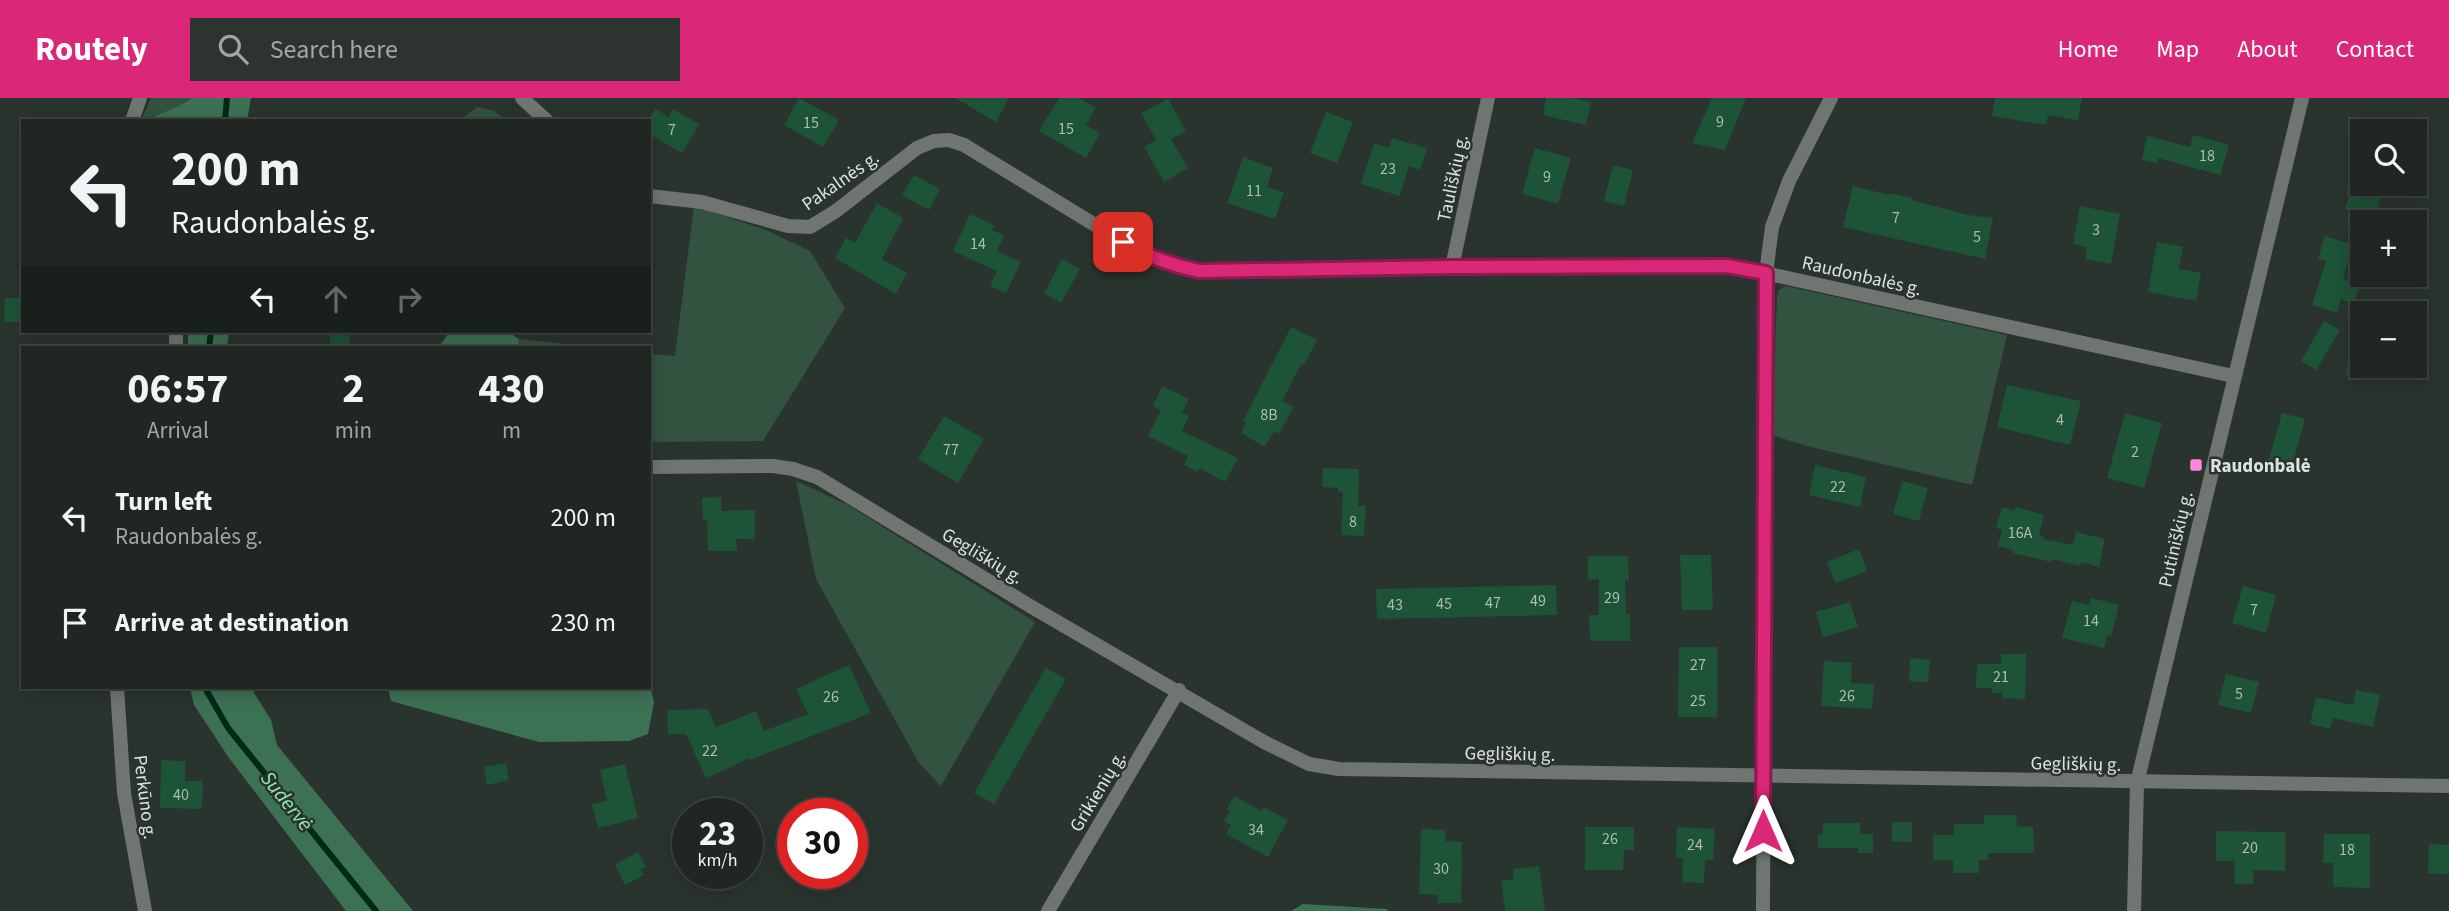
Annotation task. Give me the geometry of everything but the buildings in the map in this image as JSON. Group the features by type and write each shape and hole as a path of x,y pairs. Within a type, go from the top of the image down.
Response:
{"street":[{"path":"133,119 140,98"},
{"path":"522,98 545,119"},
{"name":"Tauliškių g.","path":"1452,267 1489,98"},
{"path":"1763,911 1766,273 1772,226 1789,181 1831,98"},
{"name":"Putiniškių g.","path":"2134,911 2137,783 2302,98"},
{"name":"Pakalnės g.","path":"651,196 702,202 788,226 810,227 836,211 917,148 934,141 949,140 964,145"},
{"name":"Raudonbalės g.","path":"964,145 1146,256 1199,271 1727,266 2233,376"},
{"name":"Gegliškių g.","path":"651,467 774,466 817,477 1030,606 1309,764 1339,769 2449,786"},
{"name":"Perkūno g.","path":"117,689 124,793 145,911"},
{"name":"Grikienių g.","path":"1048,911 1179,690"}],"green space":[{"path":"151,98 192,98 152,119 142,119"},
{"path":"192,98 251,98 247,119 152,119"},
{"path":"478,107 494,111 504,119 461,119"},
{"path":"694,206 766,230 810,251 845,308 763,441 651,442 651,354 675,356"},
{"path":"1786,286 2007,335 1972,485 1807,446 1772,435 1777,297 1779,290"},
{"path":"188,333 229,333 227,346 188,346"},
{"path":"510,333 519,339 517,346 439,346 448,334"},
{"path":"519,339 584,346 517,346"},
{"path":"796,481 848,505 1035,622 941,786 919,763 816,579"},
{"path":"190,689 252,689 271,720 277,745 413,911 346,911 229,758 194,705"},
{"path":"388,689 651,689 654,702 648,734 629,741 539,742 391,701"},
{"path":"1303,904 1387,909 1388,911 1291,911"}],"waterway":[{"name":"Sudervė","path":"225,119 227,98"},
{"name":"Sudervė","path":"209,346 211,333"},
{"name":"Sudervė","path":"206,689 228,728 376,911"}],"place":[{"name":"Raudonbalė","path":"2196,465"}],"route":[{"path":"1123,242 1146,256 1199,271 1727,266 1766,273 1763,831"}]}
